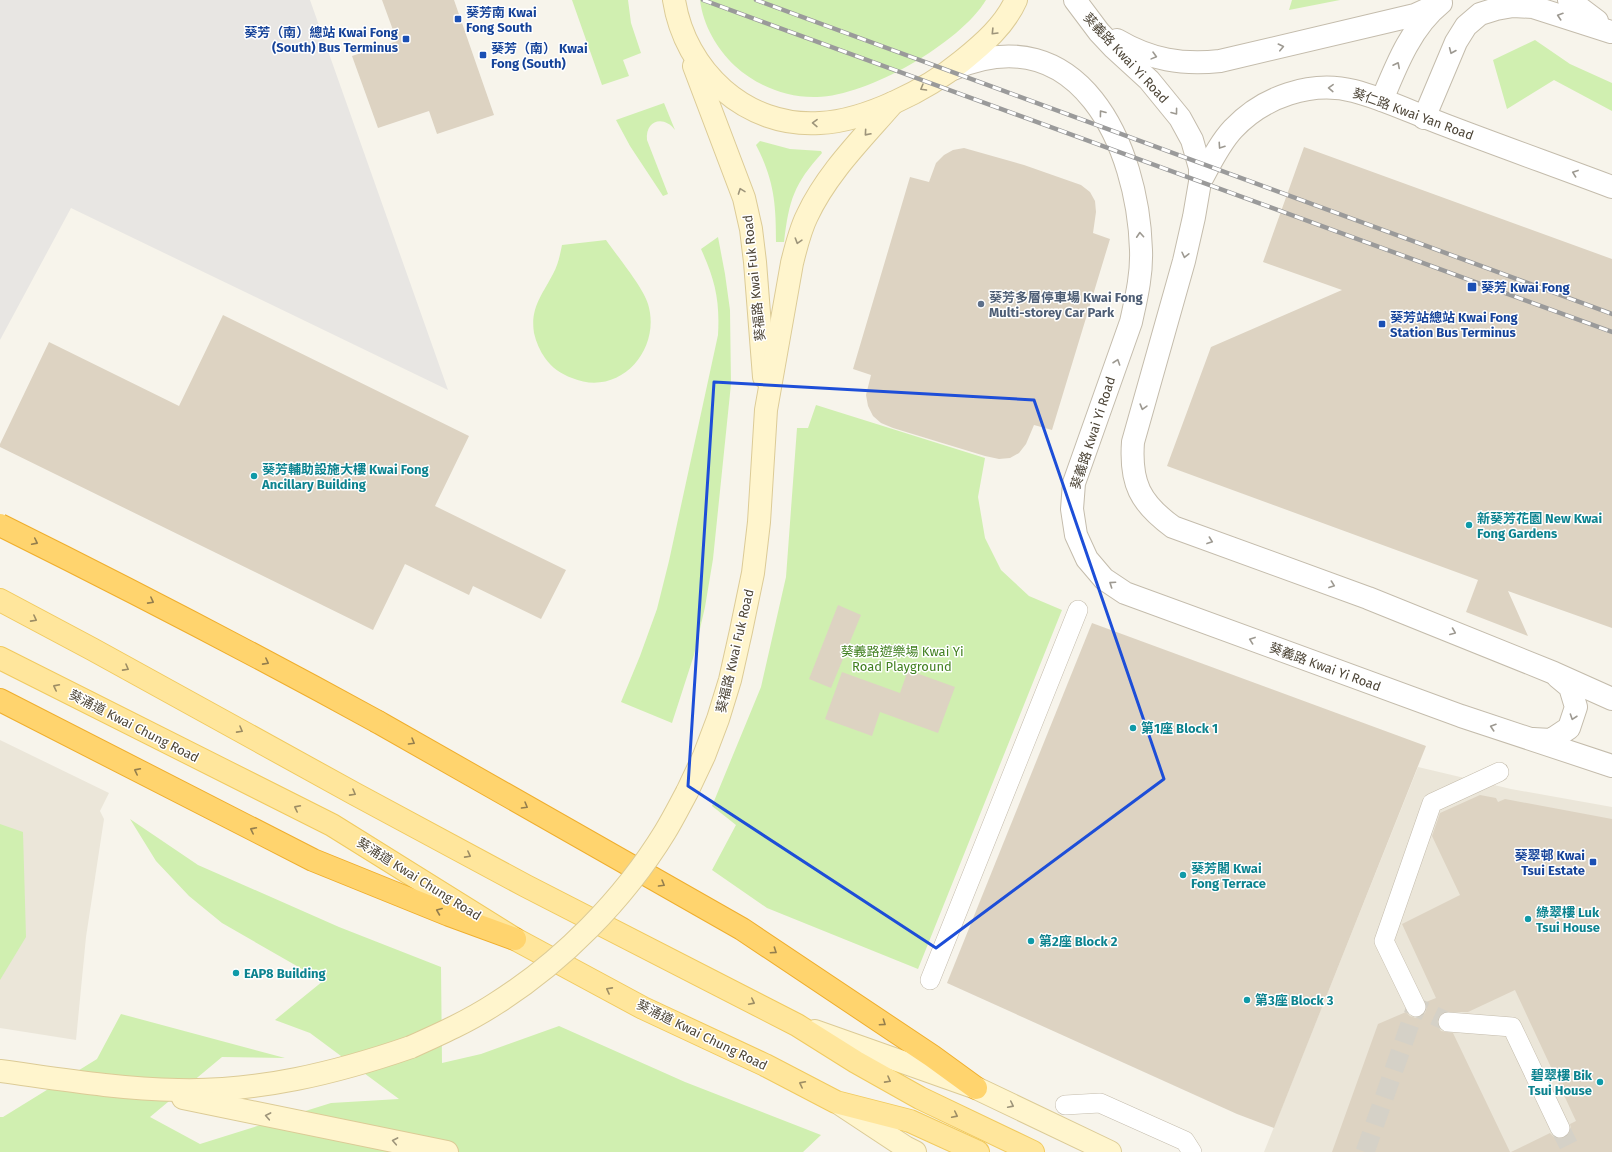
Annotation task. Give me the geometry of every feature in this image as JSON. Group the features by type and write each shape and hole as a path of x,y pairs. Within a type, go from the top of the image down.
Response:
{"highway":[{"path":"0,525 104,576 307,683 742,929 932,1056 976,1088"},
{"path":"0,700 313,860 449,915 515,939"}],"main road":[{"path":"674,0 676,13 683,36 709,77 727,94 747,107 770,117 794,122 819,124 844,120 893,103 923,88 952,69 979,48 1002,23 1016,0"},
{"name":"葵福路 Kwai Fuk Road","path":"683,36 745,204 751,230 755,262 766,410"},
{"name":"葵福路 Kwai Fuk Road","path":"130,1088 186,1090 226,1089 273,1084 366,1063 412,1047 454,1028 495,1004 534,977 571,946 604,911 637,872 664,832 687,792 704,756 718,719 730,680 753,574 759,522 766,410 792,263 806,217 817,195 831,175 893,103"},
{"path":"0,600 526,886 798,1025 856,1062 920,1098 1033,1152"},
{"name":"葵涌道 Kwai Chung Road","path":"0,658 332,825 515,939 643,1008 765,1065 836,1102 904,1147 915,1152"},
{"path":"798,1025 976,1088 1110,1152"},
{"path":"0,1071 130,1088 447,1152"},
{"name":"葵涌道 Kwai Chung Road","path":"836,1102 910,1121 978,1152"}],"street":[{"path":"1569,0 1611,32"},
{"path":"1080,7 1104,32 1147,55 1171,61 1196,64 1220,62 1384,22 1415,14 1443,2"},
{"path":"1382,100 1396,67 1416,32 1425,19 1443,2"},
{"path":"1424,118 1456,42 1466,26 1480,14 1513,6 1533,7 1611,32"},
{"name":"葵義路 Kwai Yi Road","path":"1080,7 1114,48 1149,80 1180,118 1192,140 1197,153 1200,168 1200,182 1194,217 1184,261 1133,442 1132,462 1136,482 1144,500 1157,515 1173,527 1368,598 1554,673 1612,699"},
{"name":"葵義路 Kwai Yi Road","path":"952,69 972,61 993,56 1014,56 1036,60 1056,68 1074,80 1091,98 1106,118 1118,141 1127,165 1140,228 1141,252 1136,299 1130,322 1074,483 1072,509 1076,535 1087,559 1104,578 1125,593 1132,596 1402,695 1612,766"},
{"name":"葵仁路 Kwai Yan Road","path":"1200,182 1220,147 1233,129 1249,114 1268,102 1288,93 1310,89 1331,88 1353,91 1382,100 1424,118 1612,187"},
{"path":"930,980 1078,610"},
{"path":"1530,739 1552,740 1569,728 1576,707 1570,687 1554,673"},
{"path":"1416,1007 1384,941 1429,811 1432,804 1500,772"},
{"path":"1448,1022 1512,1027 1560,1128"},
{"path":"1065,1105 1100,1103 1185,1141 1192,1152"}],"highlighted area":[{"path":"714,382 1034,400 1164,779 936,948 688,786"}],"shaded area":[{"path":"0,0 310,0 448,390 71,208 0,340"},
{"path":"0,740 109,793 100,811 104,819 86,937 76,1040 0,1028"},
{"name":"葵翠邨 Kwai Tsui Estate","path":"1418,767 1511,789 1612,807 1612,1152 1264,1152"}],"green space":[{"path":"572,0 628,0 631,23 641,53 623,60 629,76 602,85"},
{"path":"700,0 986,0 956,33 935,49 911,64 886,77 861,87 838,94 806,97 784,93 763,85 735,66 722,52 712,36 704,18"},
{"path":"1292,0 1340,0 1289,10"},
{"path":"1535,40 1570,64 1612,83 1612,111 1554,80 1507,109 1493,60"},
{"path":"664,103 675,130 671,125 661,121 652,124 647,133 647,140 668,194 663,196 630,146 616,120"},
{"path":"760,141 790,149 821,151 822,153 805,174 794,193 788,215 784,242 776,242 773,192 767,169 756,145"},
{"path":"718,237 730,310 731,384 713,559 705,607 694,655 672,723 621,702 657,609 669,561 718,335 716,290 701,249"},
{"path":"606,240 641,289 645,297 648,304 651,321 649,338 642,353 633,366 620,376 606,381 589,382 564,375 548,362 538,346 533,324 535,309 556,267 562,245"},
{"name":"葵義路遊樂場 Kwai Yi Road Playground","path":"816,405 985,458 978,497 985,538 1001,570 1029,596 1062,610 918,969 767,908 712,870 736,825 712,806 761,687 786,577 797,428 808,428"},
{"path":"130,819 198,865 339,927 441,967 442,1063 481,1054 559,1026 685,1082 821,1135 803,1152 0,1152 0,1117 3,1117 97,1059 121,1014 285,1058 222,1057 150,1117 200,1144 331,1103 399,1099 310,1033 275,1020 323,981 222,923 189,896 156,861"},
{"path":"0,824 23,832 26,937 0,980"}],"building":[{"path":"382,0 454,0 494,115 437,134 429,111 378,128 352,56 397,41"},
{"name":"新葵芳花園 New Kwai Fong Gardens","path":"1304,147 1612,259 1612,628 1508,591 1528,636 1466,612 1478,580 1167,466 1211,347 1342,290 1263,262"},
{"name":"葵芳多層停車場 Kwai Fong Multi-storey Car Park","path":"964,148 1024,165 1081,185 1090,192 1095,201 1096,212 1093,233 1110,239 1052,430 1034,425 1026,444 1019,453 1010,458 999,459 985,456 881,423 873,416 868,406 866,395 871,375 853,369 910,177 929,182 936,163 944,155 953,150"},
{"name":"葵芳輔助設施大樓 Kwai Fong Ancillary Building","path":"223,315 469,436 435,506 566,570 541,619 473,586 469,595 405,564 373,630 0,447 0,444 49,342 179,406"},
{"path":"838,605 861,615 831,688 809,679"},
{"name":"葵芳閣 Kwai Fong Terrace","path":"1092,623 1426,746 1274,1128 1237,1114 947,983"},
{"path":"908,670 955,687 938,733 880,712 872,736 825,719 842,672 900,693"},
{"name":"葵翠邨 Kwai Tsui Estate","path":"1480,795 1496,798 1498,802 1505,799 1612,819 1612,1152 1511,1152 1550,1133 1559,1139 1564,1138 1569,1134 1571,1129 1570,1124 1576,1121 1515,990 1468,1012 1444,1012 1439,1016 1437,1022 1441,1031 1453,1033 1510,1152 1332,1152 1378,1024 1406,1012 1410,1016 1416,1018 1420,1017 1425,1013 1427,1007 1426,1002 1436,998 1402,924 1460,895 1432,836 1440,813"}],"tunnel":[{"path":"1365,1152 1416,1007 1448,1022"},
{"path":"1560,1128 1572,1152"}],"railway":[{"path":"703,0 1612,332"},
{"path":"756,0 1612,314"}],"place":[{"name":"葵芳南 Kwai Fong South","path":"458,19"},
{"name":"葵芳（南）總站 Kwai Fong (South) Bus Terminus","path":"406,39"},
{"name":"葵芳（南） Kwai Fong (South)","path":"483,55"},
{"name":"葵芳 Kwai Fong","path":"1472,287"},
{"name":"葵芳多層停車場 Kwai Fong Multi-storey Car Park","path":"981,304"},
{"name":"葵芳站總站 Kwai Fong Station Bus Terminus","path":"1382,324"},
{"name":"葵芳輔助設施大樓 Kwai Fong Ancillary Building","path":"254,476"},
{"name":"新葵芳花園 New Kwai Fong Gardens","path":"1469,525"},
{"name":"第1座 Block 1","path":"1133,728"},
{"name":"葵翠邨 Kwai Tsui Estate","path":"1593,862"},
{"name":"葵芳閣 Kwai Fong Terrace","path":"1183,875"},
{"name":"綠翠樓 Luk Tsui House","path":"1528,919"},
{"name":"第2座 Block 2","path":"1031,941"},
{"name":"EAP8 Building","path":"236,973"},
{"name":"第3座 Block 3","path":"1247,1000"},
{"name":"碧翠樓 Bik Tsui House","path":"1600,1082"}]}
